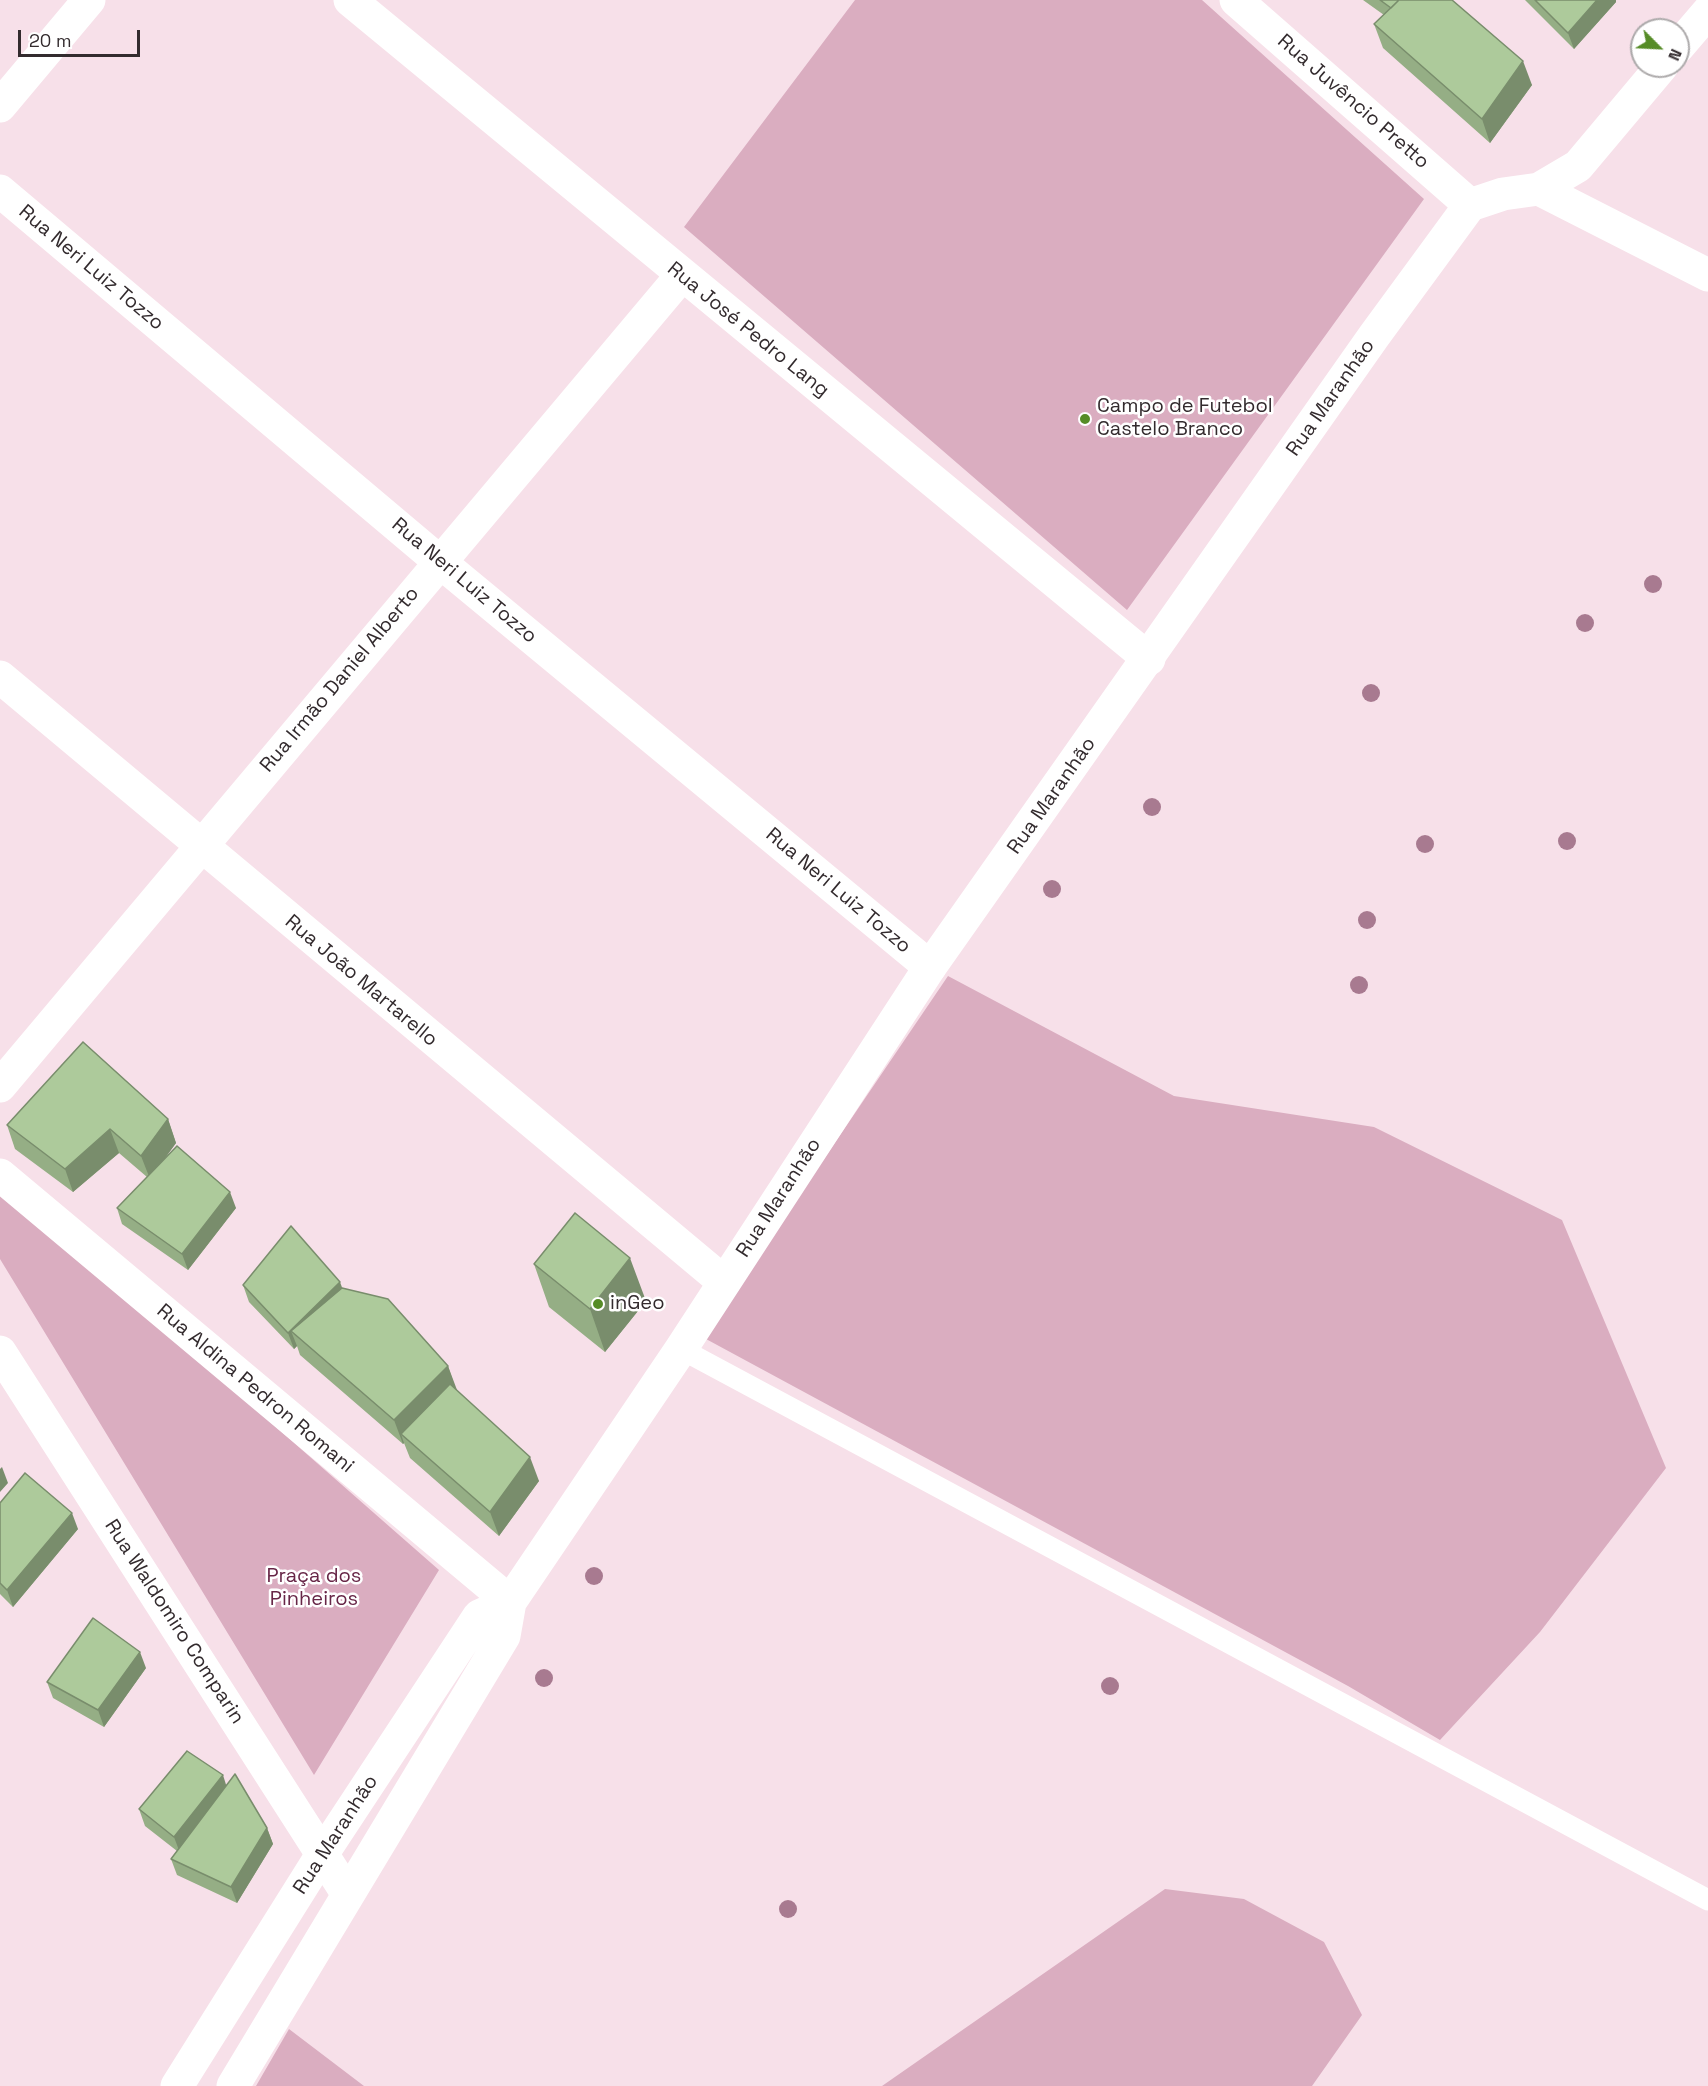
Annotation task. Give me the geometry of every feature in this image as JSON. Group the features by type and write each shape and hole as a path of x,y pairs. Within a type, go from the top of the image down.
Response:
{"street":[{"path":"0,106 89,0"},
{"name":"Rua José Pedro Lang","path":"350,0 1149,659"},
{"name":"Rua Juvêncio Pretto","path":"1236,0 1470,204"},
{"path":"1690,33 1708,12"},
{"path":"1470,204 1503,194 1539,189 1578,166 1652,78"},
{"path":"1539,189 1708,275"},
{"name":"Rua Neri Luiz Tozzo","path":"0,191 440,562 930,967"},
{"name":"Rua Maranhão","path":"233,2086 347,1893 504,1636 510,1602 681,1349 930,967 1470,204"},
{"name":"Rua Irmão Daniel Alberto","path":"0,1086 682,276"},
{"name":"Rua João Martarello","path":"0,677 724,1282"},
{"name":"Rua Aldina Pedron Romani","path":"0,1175 510,1602"},
{"name":"Rua Waldomiro Comparin","path":"0,1352 347,1893"},
{"name":"Rua Maranhão","path":"177,2086 323,1853 479,1616 510,1602"},
{"path":"219,2019 258,2045"}],"lane":[{"path":"681,1349 1708,1900"}],"green space":[{"name":"Campo de Futebol Castelo Branco","path":"855,0 1202,0 1424,199 1127,610 684,227"},
{"path":"948,976 1174,1096 1374,1127 1562,1220 1666,1468 1540,1632 1440,1740 1348,1686 706,1339 737,1287"},
{"name":"Praça dos Pinheiros","path":"0,1185 439,1570 314,1775 0,1259"},
{"path":"1165,1889 1244,1899 1324,1942 1362,2015 1312,2086 882,2086"},
{"path":"289,2029 364,2086 256,2086"}],"building":[{"path":"1380,0 1399,0 1391,8"},
{"path":"1399,0 1452,0 1523,61 1482,119 1374,24"},
{"path":"1535,0 1597,0 1568,33"},
{"path":"83,1042 168,1119 141,1156 110,1129 65,1169 7,1125"},
{"path":"177,1146 230,1192 182,1254 117,1208"},
{"path":"575,1213 630,1258 590,1309 534,1264"},
{"path":"291,1226 340,1282 288,1333 243,1285"},
{"path":"342,1288 388,1299 448,1366 394,1420 291,1331"},
{"path":"450,1384 530,1457 490,1512 401,1434"},
{"path":"25,1473 72,1513 7,1590 0,1583 0,1503"},
{"path":"93,1618 140,1652 98,1710 47,1682"},
{"path":"187,1751 223,1775 174,1837 139,1809"},
{"path":"235,1774 267,1828 231,1887 171,1859"}],"place":[{"name":"Campo de Futebol Castelo Branco","path":"1085,419"},
{"name":"inGeo","path":"598,1304"}]}
